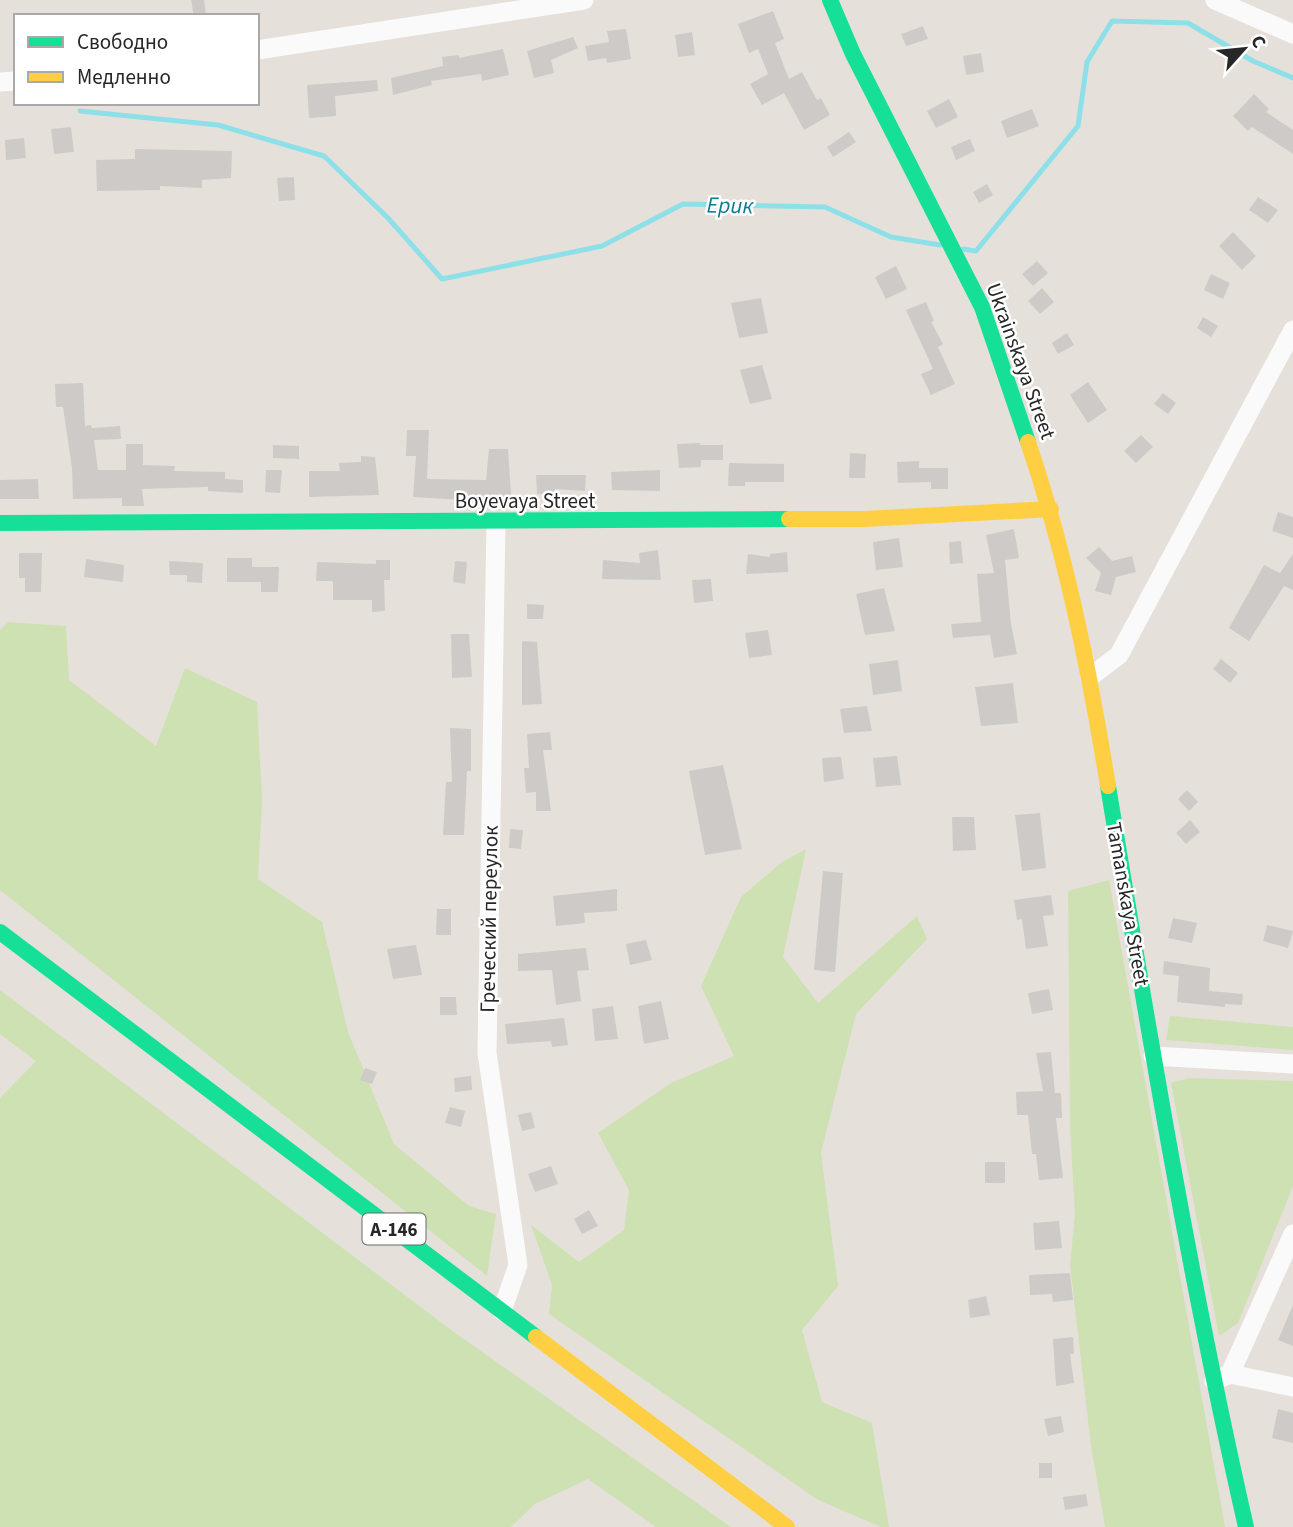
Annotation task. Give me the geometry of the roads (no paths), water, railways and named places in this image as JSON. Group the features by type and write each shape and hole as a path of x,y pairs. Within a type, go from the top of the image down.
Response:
{"main road":[{"name":"Ukrainskaya Street","path":"830,0 853,54 982,307 1051,509 1090,677"},
{"name":"Boyevaya Street","path":"0,523 496,523 864,519 1051,509"},
{"name":"Tamanskaya Street","path":"1090,677 1153,1056 1222,1378 1246,1527"},
{"name":"А-146","path":"0,932 787,1527"}],"street":[{"path":"259,50 584,0"},
{"path":"1215,0 1293,34"},
{"path":"1090,677 1119,655 1293,330"},
{"name":"Греческий переулок","path":"496,523 487,1053 518,1265 502,1311"},
{"path":"1153,1056 1293,1063"},
{"path":"1293,1234 1222,1378 1293,1387"}],"waterway":[{"name":"Ерик","path":"963,249 976,251 1078,126 1087,62 1112,21 1188,23 1253,61 1293,78"},
{"name":"Ерик","path":"80,111 218,125 324,156 388,218 442,279 602,246 683,204 825,207 891,237 940,245"}]}
